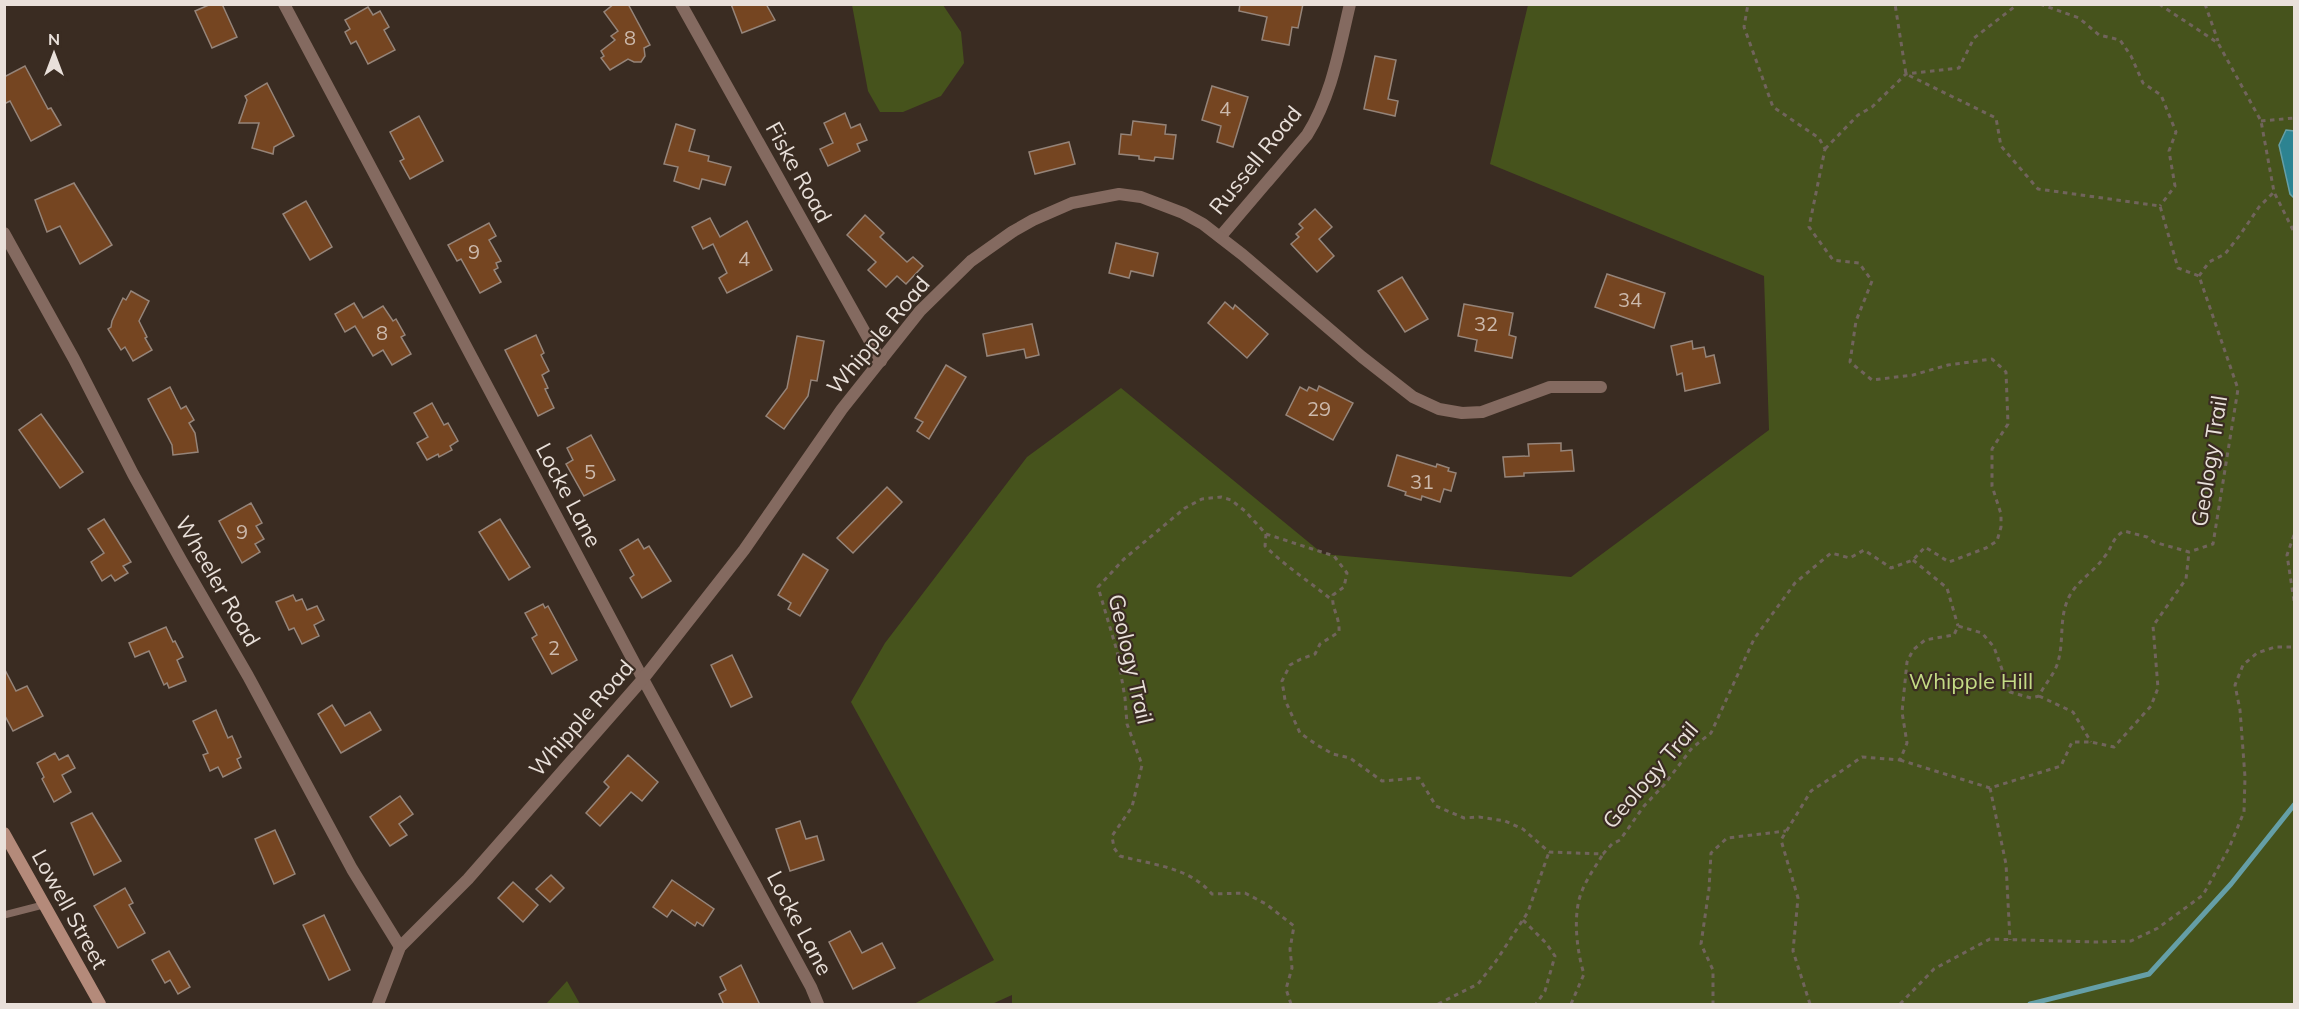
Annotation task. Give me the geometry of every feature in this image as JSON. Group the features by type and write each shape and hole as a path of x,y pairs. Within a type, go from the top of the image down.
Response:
{"main road":[{"name":"Lowell Street","path":"5,835 100,1005"}],"street":[{"name":"Locke Lane","path":"284,4 643,679 811,987 818,1005"},
{"name":"Fiske Road","path":"681,4 881,361"},
{"name":"Russell Road","path":"1220,237 1307,135 1318,116 1331,85 1350,4"},
{"name":"Whipple Road","path":"378,1005 400,947 468,879 643,679 744,550 842,409 920,311 971,261 1011,232 1072,203 1111,195 1140,197 1189,216 1220,237 1362,357 1413,397 1426,404 1452,412 1473,413 1490,410 1550,387 1601,387"},
{"name":"Wheeler Road","path":"4,233 160,522 248,676 352,869 400,947"}],"lane":[{"path":"4,915 43,905"}],"path":[{"path":"1748,4 1744,27 1773,106 1819,138 1825,149 1858,115 1872,107 1906,74 1959,68 1974,38 2018,4"},
{"path":"1895,4 1906,74"},
{"path":"2040,4 2079,18 2099,35 2120,40 2131,56 2144,83 2161,95 2176,132 2169,152 2175,186 2160,206"},
{"path":"2159,4 2218,43"},
{"path":"2205,4 2218,43 2261,121 2274,192 2295,232"},
{"path":"1906,74 1996,118 2001,146 2038,189 2160,206"},
{"path":"2261,121 2295,118"},
{"name":"Geology Trail","path":"1549,852 1603,854 1612,844 1620,840 1644,806 1664,785 1692,748 1711,734 1754,639 1795,583 1831,553 1850,558 1864,550 1891,567 1913,560 1925,547 1949,562 1986,548 1997,541 2001,527 2001,514 1992,486 1992,449 2008,424 2006,372 1992,359 1948,365 1913,375 1872,380 1850,362 1856,321 1872,281 1859,263 1833,260 1809,227 1825,149"},
{"path":"2160,206 2178,268 2199,276 2209,262 2225,254 2259,207 2274,192"},
{"name":"Geology Trail","path":"2039,696 2044,684 2057,667 2063,639 2061,620 2069,597 2105,556 2115,536 2124,531 2188,552 2213,544 2238,388 2199,276"},
{"name":"Geology Trail","path":"1292,1005 1286,989 1292,968 1290,949 1294,926 1266,904 1245,893 1212,894 1204,884 1186,873 1120,856 1114,848 1112,836 1132,807 1142,765 1127,724 1117,651 1098,587 1124,559 1185,508 1202,499 1221,497 1231,500 1245,511 1266,534 1334,556 1347,573 1344,587 1333,595 1332,600"},
{"path":"1266,534 1265,546 1279,560 1303,575 1332,600 1340,618 1339,632 1320,644 1315,654 1290,665 1282,681 1285,700 1300,733 1325,750 1350,758 1383,781 1419,778 1436,806 1464,818 1479,817 1505,821 1523,829 1549,852 1528,912 1478,984 1438,1005"},
{"path":"2295,535 2287,555 2295,601"},
{"path":"1810,1005 1793,951 1798,898 1781,840 1811,791 1862,757 1900,760 1990,788 2061,766 2072,742 2091,742 2114,747 2151,706 2158,688 2153,626 2186,579 2188,552"},
{"path":"1900,760 1907,743 1902,711 1907,662 1913,650 1926,639 1954,635 1958,626 1947,588 1913,560"},
{"path":"1958,626 1982,633 1994,647 2010,692 2031,698 2039,696 2073,712 2091,742"},
{"path":"1900,1005 1934,969 1990,939 2131,941 2158,928 2203,895 2229,848 2244,812 2245,777 2240,710 2235,685 2243,665 2257,653 2275,647 2295,646"},
{"path":"1990,788 2006,864 2010,940"},
{"path":"1712,1005 1713,970 1701,944 1709,889 1711,853 1727,838 1786,831"},
{"path":"1571,1005 1584,975 1578,952 1581,892 1603,854"},
{"path":"1523,920 1546,943 1554,956 1545,991 1536,1005"}],"green space":[{"path":"852,5 943,5 961,32 964,63 941,96 903,112 880,112 868,91"},
{"name":"Whipple Hill","path":"1528,5 2294,5 2294,1004 1012,1004 1012,995 992,1004 914,1004 994,960 851,702 885,643 1027,457 1121,388 1323,554 1571,577 1769,430 1764,276 1490,164"},
{"path":"567,981 580,1004 546,1004"}],"water":[{"path":"2286,130 2294,131 2294,198 2290,194 2279,145"}],"building":[{"path":"211,4 222,4 237,37 212,48 195,11"},
{"path":"614,4 628,4 650,45 644,48 645,56 641,62 628,59 610,70 601,58 604,56 601,51 615,40 611,36 618,31 604,12"},
{"path":"731,4 766,4 775,20 742,33"},
{"path":"1240,4 1303,4 1298,28 1292,27 1289,45 1262,40 1267,17 1239,11"},
{"path":"368,7 373,15 380,11 389,27 384,30 395,50 368,64 356,41 351,44 345,32 350,29 345,20"},
{"path":"1375,56 1396,60 1388,99 1398,101 1395,116 1364,109"},
{"path":"25,66 48,109 51,108 61,125 31,141 10,101 4,104 4,77"},
{"path":"267,83 294,136 274,147 273,154 252,148 259,123 239,123 247,100 245,96"},
{"path":"1212,86 1248,97 1233,147 1217,142 1221,126 1202,120"},
{"path":"845,113 851,128 860,124 867,140 857,144 860,151 828,166 820,149 833,143 824,123"},
{"path":"419,116 443,161 410,179 400,161 404,159 390,132"},
{"path":"1133,121 1166,125 1165,134 1176,135 1173,159 1155,157 1154,161 1139,159 1139,156 1119,154 1121,134 1131,135"},
{"path":"676,124 695,130 689,151 709,156 708,161 731,167 725,185 702,179 699,189 674,181 678,167 664,164"},
{"path":"1069,142 1075,164 1035,174 1029,152"},
{"path":"74,183 112,245 80,264 60,226 47,232 35,200"},
{"path":"306,201 332,247 310,260 283,214"},
{"path":"1315,209 1332,227 1319,239 1334,256 1317,272 1291,244 1299,237 1296,234 1303,228 1299,224"},
{"path":"865,215 884,233 880,237 907,262 913,257 923,266 906,284 897,276 886,287 868,270 876,262 847,235"},
{"path":"710,218 720,237 747,221 772,270 727,293 719,278 727,273 713,244 703,249 692,227"},
{"path":"489,223 496,236 489,240 501,261 496,263 498,268 494,270 501,282 480,293 461,259 457,261 448,245"},
{"path":"1116,243 1158,253 1153,276 1131,271 1129,278 1109,273"},
{"path":"1607,274 1665,293 1654,328 1595,307"},
{"path":"1402,277 1428,319 1405,332 1378,291"},
{"path":"131,291 149,301 139,321 152,350 133,361 125,347 121,350 108,329 111,327 123,298 126,300"},
{"path":"1225,302 1233,309 1235,305 1268,334 1247,358 1208,323"},
{"path":"354,303 363,318 383,306 393,321 396,319 405,335 401,337 411,354 392,365 383,350 373,356 355,326 345,332 335,314"},
{"path":"1464,304 1513,313 1509,335 1516,337 1512,358 1475,351 1477,340 1458,336"},
{"path":"1032,324 1039,355 1026,358 1024,349 987,356 983,334"},
{"path":"536,335 544,353 541,355 549,371 542,375 548,388 545,389 554,408 538,416 505,350"},
{"path":"797,336 824,341 817,381 811,380 808,396 784,429 766,416 787,388"},
{"path":"1692,341 1693,349 1704,347 1706,357 1714,355 1720,383 1685,391 1682,373 1677,375 1671,346"},
{"path":"946,365 966,377 929,439 917,431 923,422 915,418"},
{"path":"1319,386 1353,403 1333,440 1286,415 1300,387 1307,391 1309,387 1317,391"},
{"path":"170,387 181,409 186,406 194,420 189,423 195,433 198,452 173,455 172,445 148,399"},
{"path":"432,403 444,425 448,423 458,441 450,446 452,450 427,460 417,443 428,437 414,413"},
{"path":"41,414 83,472 60,488 19,430"},
{"path":"591,435 615,480 584,496 566,464 573,460 567,448"},
{"path":"1561,443 1561,451 1572,450 1574,471 1524,473 1524,476 1505,477 1503,457 1529,456 1528,444"},
{"path":"1397,455 1436,467 1437,464 1449,468 1448,471 1456,473 1451,491 1444,489 1440,502 1422,496 1421,500 1388,486"},
{"path":"887,487 902,502 853,553 837,538"},
{"path":"251,503 262,523 256,526 264,539 255,544 260,552 242,563 219,521"},
{"path":"104,519 131,562 123,566 128,573 115,581 111,575 102,581 91,562 104,553 88,529"},
{"path":"500,519 530,567 509,580 479,532"},
{"path":"638,539 644,549 649,546 671,581 642,598 630,578 634,575 620,550"},
{"path":"803,554 828,570 800,616 788,609 791,603 778,595"},
{"path":"293,595 296,601 302,599 307,610 317,606 324,620 314,625 319,636 302,644 294,628 289,630 276,602"},
{"path":"543,604 545,608 548,606 577,660 552,674 532,638 537,635 525,613"},
{"path":"166,627 183,657 177,660 186,681 169,688 167,683 164,685 149,651 135,657 129,643"},
{"path":"732,655 752,697 731,707 711,665"},
{"path":"4,668 16,691 27,686 43,716 13,731 4,714"},
{"path":"332,705 345,726 370,712 381,730 341,753 318,714"},
{"path":"216,710 228,738 232,736 241,757 237,759 241,768 223,777 218,767 210,771 203,755 208,753 193,721"},
{"path":"55,753 59,760 68,755 75,768 62,775 71,792 54,802 42,779 44,777 37,763"},
{"path":"628,755 658,782 642,801 631,792 600,826 586,813 609,787 604,782"},
{"path":"400,796 413,814 399,824 407,835 390,846 370,817"},
{"path":"92,813 121,861 94,875 71,823"},
{"path":"800,821 806,839 817,836 824,860 790,871 776,829"},
{"path":"275,830 295,874 274,884 255,839"},
{"path":"551,875 564,888 550,902 536,889"},
{"path":"672,880 714,909 703,926 697,922 695,926 672,910 667,917 653,907"},
{"path":"513,882 538,905 523,922 498,898"},
{"path":"125,888 133,903 129,905 145,933 118,948 94,906"},
{"path":"324,915 350,970 329,980 303,925"},
{"path":"850,931 862,953 882,943 895,968 853,989 829,942"},
{"path":"169,951 190,987 178,994 170,980 165,983 152,960"},
{"path":"741,965 760,1005 724,1005 719,994 726,990 720,977"}],"waterway":[{"path":"2030,1004 2149,974 2231,884 2294,805"}]}
